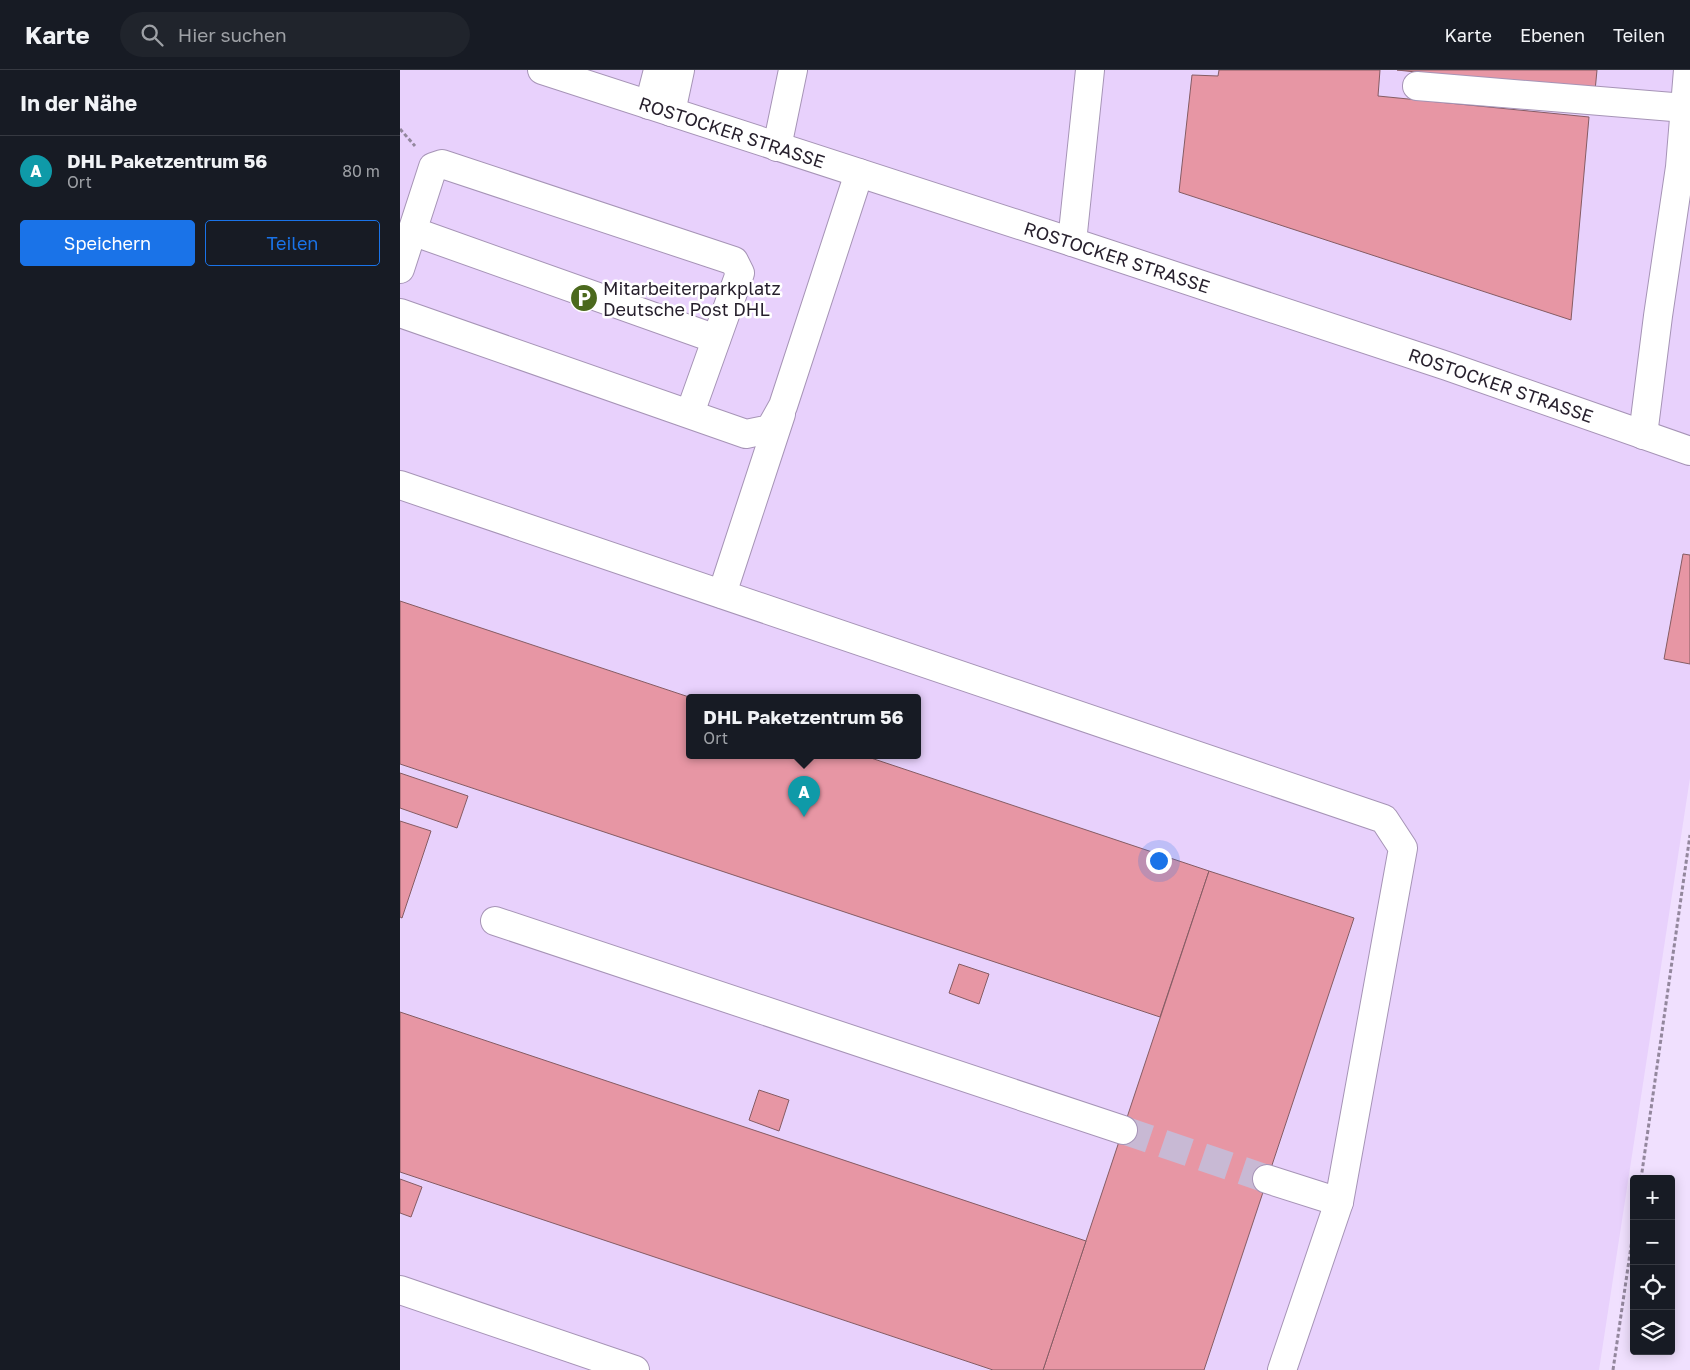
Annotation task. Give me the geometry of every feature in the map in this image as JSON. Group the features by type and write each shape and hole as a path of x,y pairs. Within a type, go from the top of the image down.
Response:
{"street":[{"name":"ROSTOCKER STRASSE","path":"542,70 1447,366 1690,451"},
{"path":"658,70 660,109"},
{"path":"660,109 680,70"},
{"path":"777,147 793,70"},
{"path":"1072,242 1090,70"},
{"path":"1643,434 1680,167 1688,70"},
{"path":"1417,86 1685,108"},
{"path":"400,269 433,167 442,164 734,261 740,273 690,413"},
{"path":"722,594 859,173"},
{"path":"412,232 716,339"},
{"path":"400,314 746,434 770,429 783,406"},
{"path":"400,485 1384,819 1403,848 1339,1202 1282,1370"},
{"path":"495,921 1123,1130"},
{"path":"1267,1179 1339,1202"},
{"path":"400,1290 635,1370"}],"path":[{"path":"1641,1175 1690,835"},
{"path":"1613,1370 1630,1253"}],"shaded area":[{"path":"400,70 1690,70 1690,778 1599,1370 400,1370"}],"building":[{"path":"1219,70 1380,70 1378,96 1589,117 1571,320 1179,192 1192,75 1218,76"},
{"path":"1397,70 1597,70 1595,91"},
{"path":"1683,554 1690,555 1690,664 1664,659"},
{"path":"400,601 686,696 686,759 874,759 1209,871 1160,1017 400,764"},
{"path":"400,773 468,796 457,828 400,808"},
{"path":"400,821 431,831 402,918 400,917"},
{"path":"1209,871 1354,918 1204,1370 1043,1370"},
{"path":"959,964 989,974 979,1004 949,993"},
{"path":"400,1012 1086,1241 1043,1370 993,1370 400,1172"},
{"path":"759,1090 789,1100 779,1131 749,1120"},
{"path":"400,1179 422,1187 411,1217 400,1213"}],"tunnel":[{"path":"1123,1130 1267,1179"}],"place":[{"name":"Mitarbeiterparkplatz Deutsche Post DHL","path":"584,298"},
{"name":"DHL Paketzentrum 56","path":"804,817"}]}
